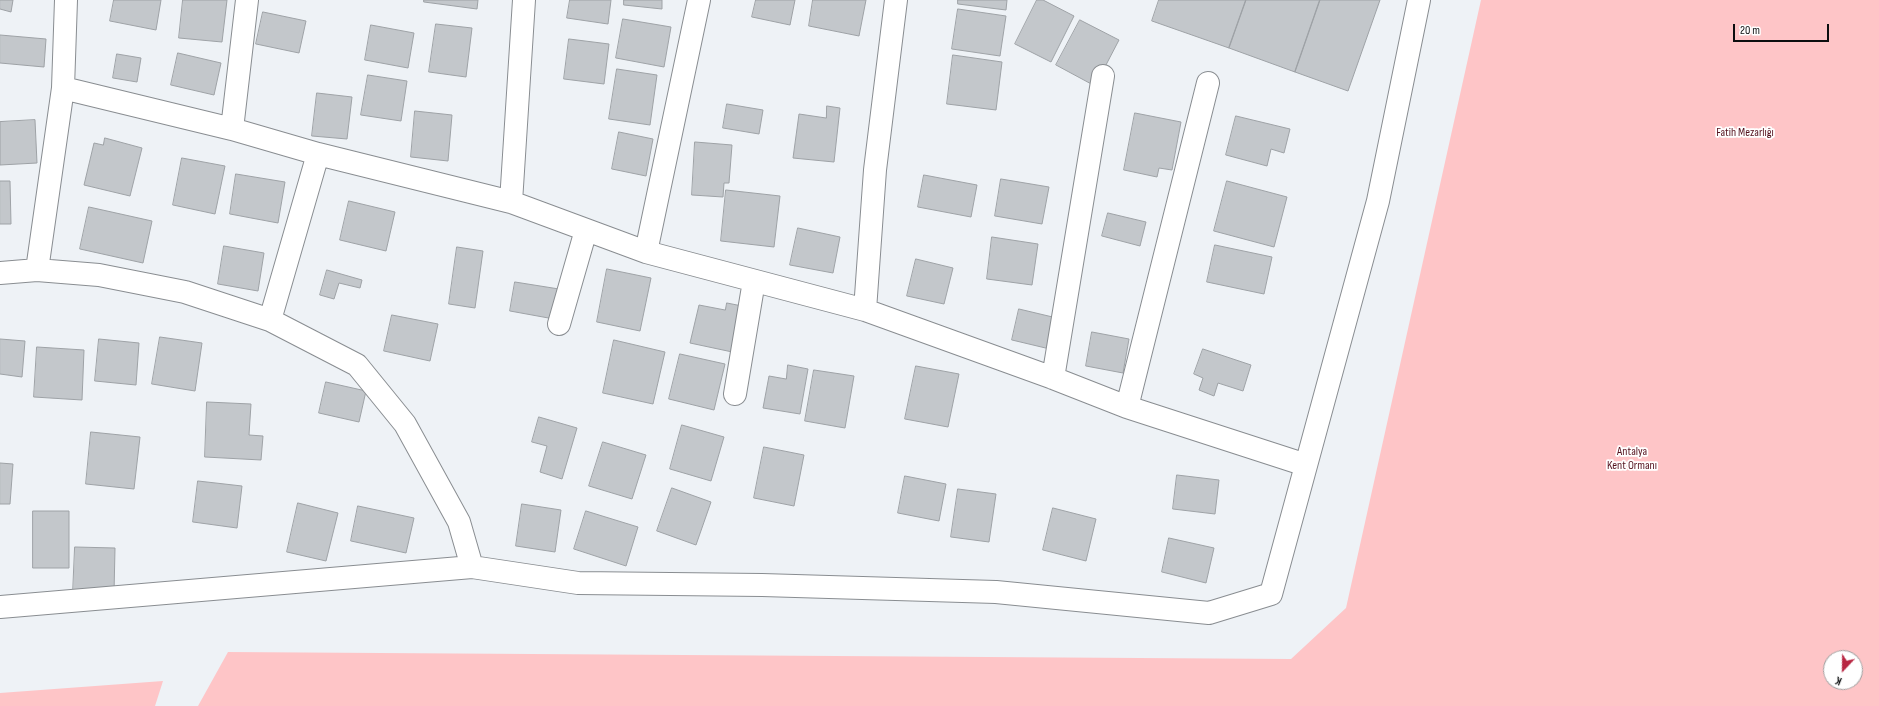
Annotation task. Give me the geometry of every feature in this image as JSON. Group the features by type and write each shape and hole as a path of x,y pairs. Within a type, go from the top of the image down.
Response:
{"street":[{"path":"37,270 63,88 66,0"},
{"path":"232,129 247,0"},
{"path":"511,202 524,0"},
{"path":"646,252 700,0"},
{"path":"865,310 874,170 896,0"},
{"path":"0,607 472,567 578,583 762,585 996,592 1209,613 1271,594 1378,201 1419,0"},
{"path":"1053,378 1103,76"},
{"path":"1126,407 1208,83"},
{"path":"63,88 232,129 318,154 511,202 646,252 865,310 1053,378 1126,407 1306,465"},
{"path":"270,320 318,154"},
{"path":"559,324 586,230"},
{"path":"0,273 37,270 100,275 185,292 270,320 357,365 405,424 459,522 472,567"},
{"path":"735,394 754,281"}],"green space":[{"name":"Antalya Kent Ormanı","path":"1481,0 1879,0 1879,706 198,706 228,652 1291,659 1346,608"},
{"path":"163,681 155,706 0,706 0,693"}],"building":[{"path":"0,0 13,0 11,12 0,9"},
{"path":"114,0 161,0 156,30 110,21"},
{"path":"183,0 227,0 222,42 179,38"},
{"path":"424,0 478,0 477,9 424,2"},
{"path":"570,0 611,0 608,24 567,18"},
{"path":"624,0 662,0 662,9 624,5"},
{"path":"756,0 795,0 790,25 752,17"},
{"path":"813,0 866,0 859,36 809,26"},
{"path":"958,0 1007,0 1006,10 958,4"},
{"path":"1037,0 1043,0 1074,16 1051,62 1015,44"},
{"path":"1159,0 1246,0 1229,48 1152,21"},
{"path":"1246,0 1320,0 1295,72 1229,48"},
{"path":"1320,0 1380,0 1348,91 1295,72"},
{"path":"958,9 1006,16 1000,56 952,49"},
{"path":"263,12 306,21 299,53 256,44"},
{"path":"623,19 671,27 664,67 616,58"},
{"path":"1080,20 1119,40 1095,86 1056,65"},
{"path":"436,24 472,28 466,77 429,72"},
{"path":"371,25 414,33 408,68 365,60"},
{"path":"0,35 46,39 44,67 0,63"},
{"path":"569,39 609,44 604,84 564,79"},
{"path":"178,53 221,63 214,95 171,85"},
{"path":"117,54 141,58 137,82 113,78"},
{"path":"953,55 1002,62 996,110 947,104"},
{"path":"617,69 657,75 650,125 609,119"},
{"path":"368,75 407,81 401,121 361,115"},
{"path":"317,93 352,97 347,139 312,136"},
{"path":"727,104 763,110 759,134 723,128"},
{"path":"827,106 840,108 834,162 793,158 799,114 826,118"},
{"path":"415,111 452,115 448,161 411,157"},
{"path":"1135,113 1181,122 1172,170 1159,168 1157,177 1124,170"},
{"path":"1236,116 1290,129 1284,153 1271,149 1267,166 1226,155"},
{"path":"35,120 37,163 0,165 0,122"},
{"path":"619,132 653,139 646,176 612,169"},
{"path":"105,138 142,148 130,196 84,185 94,143 103,145"},
{"path":"695,142 732,145 729,183 724,183 723,197 692,195"},
{"path":"182,158 225,166 215,214 173,205"},
{"path":"236,174 285,182 278,223 230,214"},
{"path":"924,175 977,185 971,217 918,207"},
{"path":"1001,179 1049,187 1042,224 995,216"},
{"path":"0,181 10,181 11,224 0,224"},
{"path":"1227,181 1287,197 1274,247 1214,231"},
{"path":"726,190 780,196 774,247 721,241"},
{"path":"349,201 395,212 386,251 340,240"},
{"path":"89,207 152,221 143,263 80,249"},
{"path":"1108,213 1146,222 1140,246 1102,236"},
{"path":"798,228 840,237 833,273 790,265"},
{"path":"992,237 1038,244 1032,285 987,279"},
{"path":"1215,245 1272,257 1264,294 1207,282"},
{"path":"224,246 264,253 258,291 218,284"},
{"path":"457,247 483,251 475,308 449,304"},
{"path":"916,259 953,268 944,304 907,296"},
{"path":"607,269 651,278 640,331 597,322"},
{"path":"327,270 362,280 360,288 339,283 334,299 320,295"},
{"path":"515,282 559,289 554,319 510,311"},
{"path":"727,303 747,307 737,353 690,343 699,305 725,310"},
{"path":"1019,309 1061,319 1054,350 1012,340"},
{"path":"392,315 438,324 430,361 384,351"},
{"path":"1092,332 1129,339 1123,373 1086,366"},
{"path":"160,337 202,343 195,391 152,384"},
{"path":"0,339 25,341 22,377 0,374"},
{"path":"99,339 139,343 136,385 95,381"},
{"path":"614,340 665,352 653,404 603,393"},
{"path":"37,347 84,350 82,400 34,397"},
{"path":"1203,349 1251,365 1243,391 1218,383 1214,396 1199,390 1203,378 1194,374"},
{"path":"680,354 725,364 714,410 669,399"},
{"path":"788,365 808,369 800,414 763,408 769,376 786,379"},
{"path":"916,366 959,374 948,427 905,419"},
{"path":"814,370 854,376 845,428 805,421"},
{"path":"326,382 366,391 359,422 319,413"},
{"path":"207,402 251,404 249,435 263,436 261,460 205,457"},
{"path":"539,417 577,428 562,479 540,472 547,446 532,442"},
{"path":"682,425 724,437 711,481 670,469"},
{"path":"91,432 140,437 134,489 86,484"},
{"path":"603,442 646,455 632,499 589,486"},
{"path":"764,447 804,455 794,506 754,498"},
{"path":"0,463 13,464 10,504 0,504"},
{"path":"1177,475 1219,480 1215,514 1173,509"},
{"path":"905,476 946,484 939,521 898,513"},
{"path":"198,481 242,486 237,528 193,522"},
{"path":"672,488 711,502 696,545 657,531"},
{"path":"958,489 996,494 989,542 951,537"},
{"path":"298,503 338,513 326,561 287,552"},
{"path":"522,504 561,510 555,552 516,546"},
{"path":"358,506 414,518 406,553 351,541"},
{"path":"1053,508 1096,519 1086,561 1043,550"},
{"path":"33,511 69,511 69,568 33,568"},
{"path":"586,511 638,527 626,566 574,549"},
{"path":"1169,538 1214,548 1206,583 1162,572"},
{"path":"75,547 115,548 114,594 73,593"}],"park label":[{"name":"Fatih Mezarlığı","path":"1745,133"}]}
